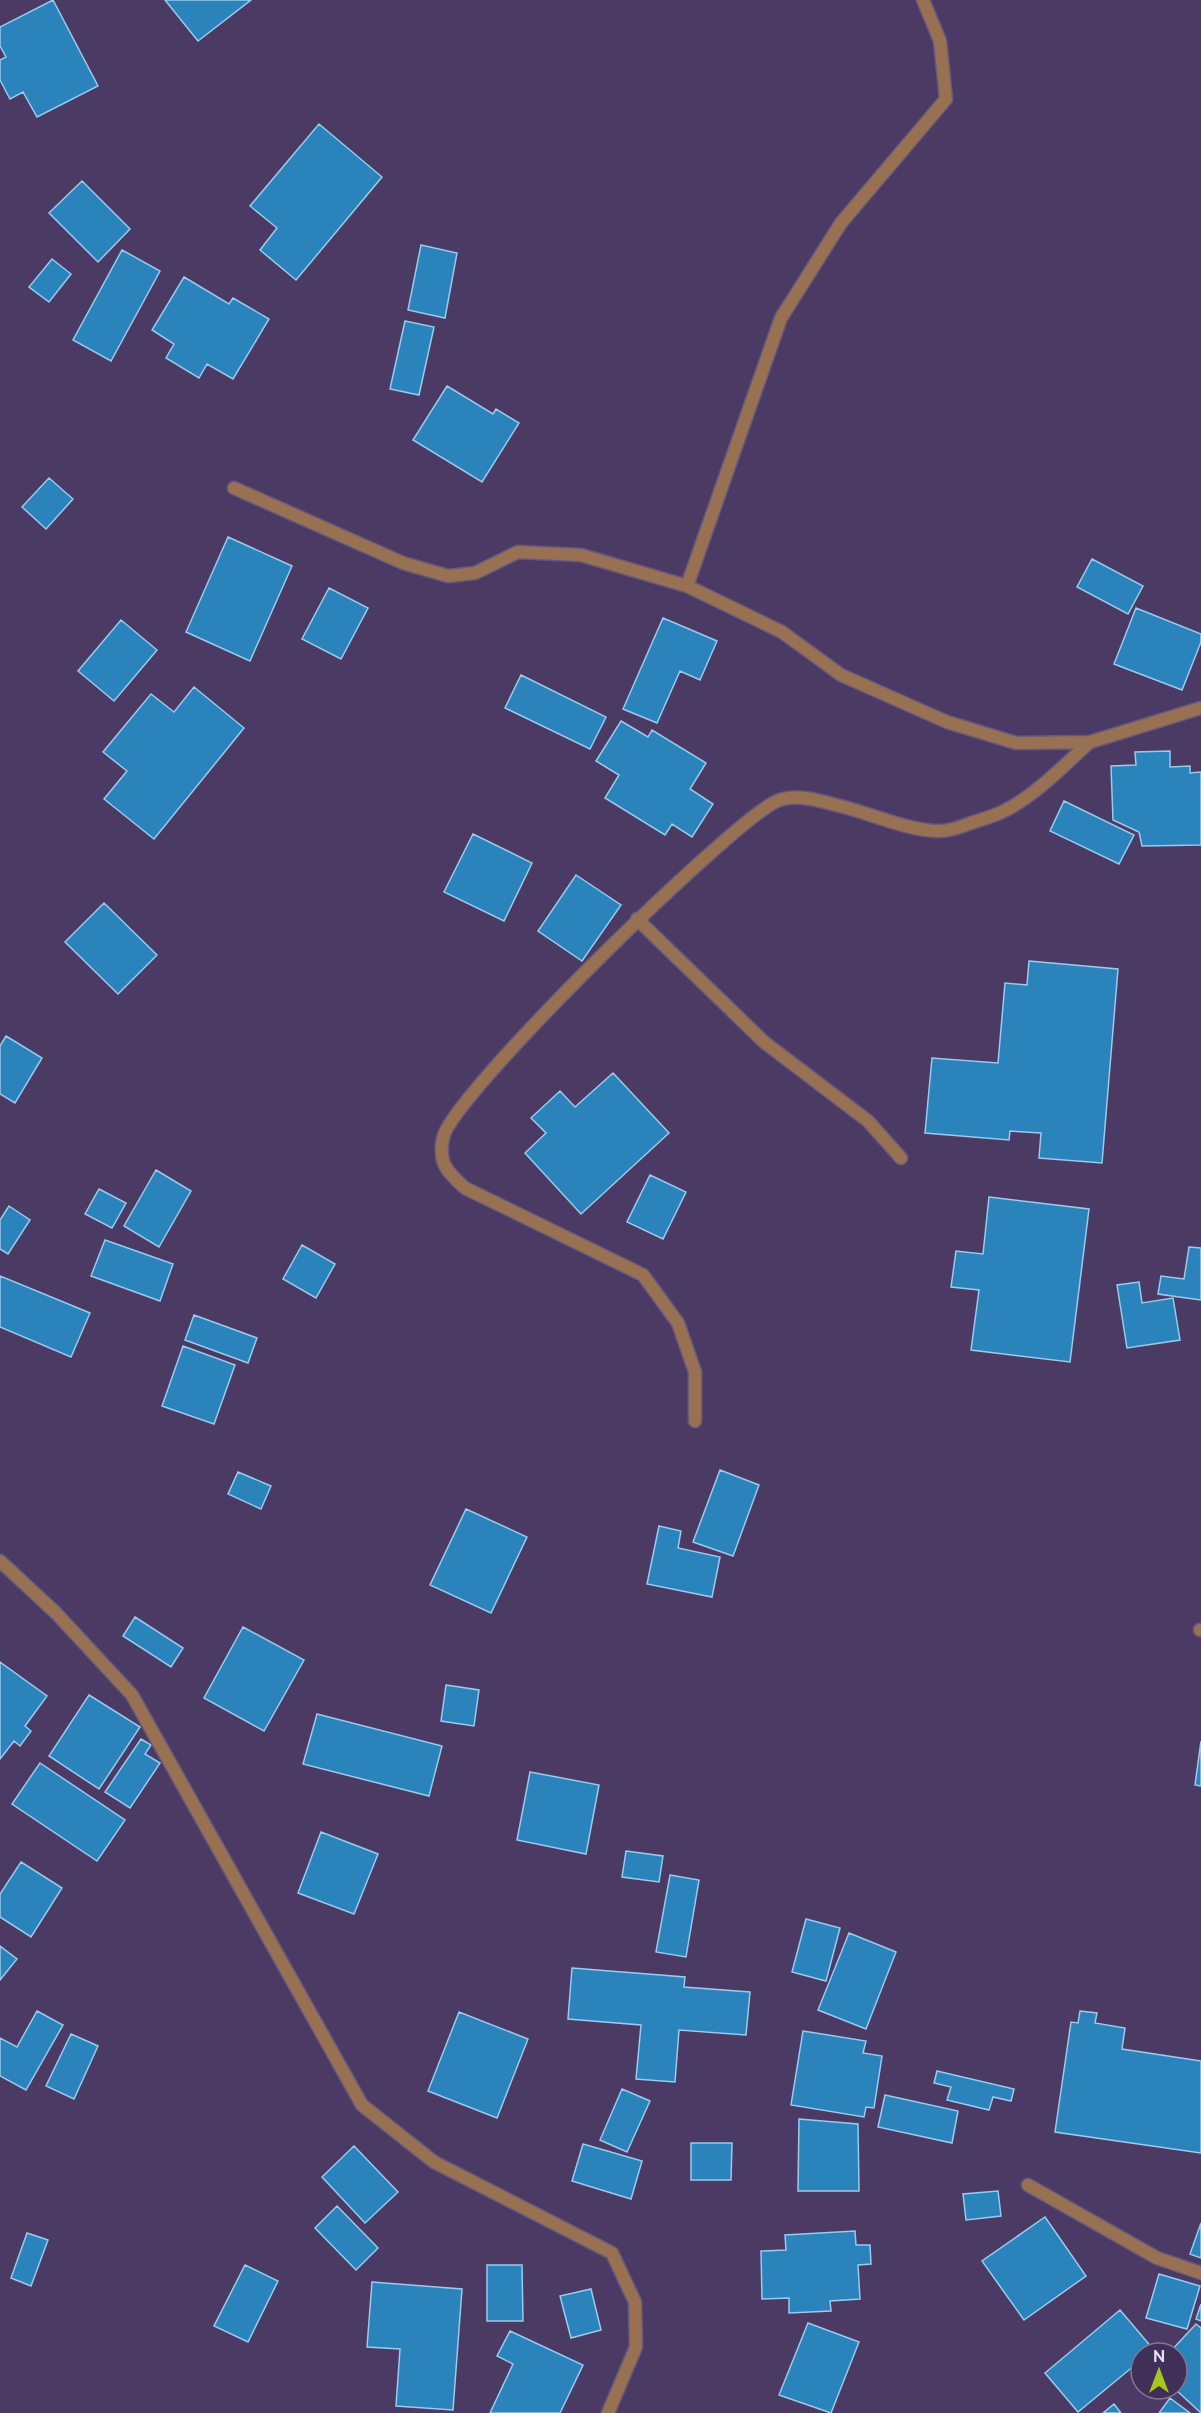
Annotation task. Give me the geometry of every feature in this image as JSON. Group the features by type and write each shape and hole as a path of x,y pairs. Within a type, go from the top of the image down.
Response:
{"street":[{"path":"687,586 781,318 841,223 946,99 940,41 923,0"},
{"path":"234,488 403,563 448,576 475,573 518,552 581,555 687,586 782,632 841,675 947,722 1016,743 1090,742 1201,708"},
{"path":"695,1421 695,1372 678,1323 643,1275 465,1188 446,1172 442,1156 443,1136 454,1116 524,1035 637,919 752,819 778,801 808,798 937,832 961,827 1006,810 1049,779 1090,742"},
{"path":"637,919 764,1041 868,1121 901,1158"},
{"path":"0,1561 56,1613 132,1695 362,2105 434,2162 612,2253 635,2302 636,2347 608,2413"},
{"path":"1028,2185 1158,2258 1201,2273"}],"building":[{"path":"53,0 98,86 37,117 23,92 10,99 0,80 0,60 6,57 0,46 0,27"},
{"path":"165,0 251,0 198,41"},
{"path":"319,124 382,177 296,280 260,250 277,228 250,206"},
{"path":"82,181 130,229 98,262 49,213"},
{"path":"421,245 457,253 445,318 408,310"},
{"path":"122,250 160,271 111,361 73,340"},
{"path":"52,259 71,274 49,302 29,287"},
{"path":"184,277 229,304 233,298 269,319 233,379 207,364 199,378 166,358 174,344 152,330"},
{"path":"405,321 434,327 419,395 390,389"},
{"path":"447,386 493,414 496,409 519,423 482,482 413,440"},
{"path":"49,478 73,499 46,529 22,507"},
{"path":"228,537 292,566 250,661 186,632"},
{"path":"1092,559 1143,586 1128,614 1077,587"},
{"path":"329,588 368,608 341,659 302,639"},
{"path":"1136,608 1201,634 1201,642 1182,690 1114,664"},
{"path":"663,618 717,641 700,680 680,671 657,723 623,709"},
{"path":"121,620 157,650 114,701 78,671"},
{"path":"521,675 606,717 590,749 505,708"},
{"path":"194,687 244,728 154,839 104,799 127,771 103,752 151,694 174,712"},
{"path":"621,721 648,737 652,730 706,763 690,789 713,804 692,837 672,824 665,835 605,798 619,775 596,761"},
{"path":"1170,751 1170,767 1190,766 1190,773 1201,772 1201,845 1142,846 1139,832 1113,820 1111,766 1136,765 1135,752"},
{"path":"1064,801 1134,835 1119,864 1050,831"},
{"path":"473,834 532,863 504,921 444,892"},
{"path":"576,875 621,905 582,961 538,931"},
{"path":"104,903 157,955 118,994 65,942"},
{"path":"1029,961 1118,969 1102,1163 1039,1158 1041,1133 1010,1131 1009,1140 925,1133 932,1058 998,1063 1005,983 1027,985"},
{"path":"6,1036 42,1058 15,1103 0,1094 0,1046"},
{"path":"613,1073 669,1133 581,1214 525,1153 546,1133 531,1118 560,1091 575,1107"},
{"path":"156,1170 191,1191 159,1247 124,1226"},
{"path":"650,1175 686,1192 663,1239 627,1222"},
{"path":"99,1189 126,1203 112,1228 85,1214"},
{"path":"989,1197 1089,1209 1070,1362 971,1350 979,1290 951,1287 956,1251 983,1254"},
{"path":"9,1206 30,1220 8,1254 0,1249 0,1220"},
{"path":"105,1240 173,1264 160,1301 91,1276"},
{"path":"302,1245 335,1264 316,1298 283,1279"},
{"path":"1189,1247 1201,1248 1201,1300 1158,1294 1161,1276 1184,1279"},
{"path":"0,1276 90,1313 71,1357 0,1327"},
{"path":"1139,1282 1142,1303 1173,1298 1180,1340 1127,1348 1117,1285"},
{"path":"194,1315 257,1338 248,1363 185,1340"},
{"path":"183,1346 235,1365 214,1424 162,1406"},
{"path":"720,1470 759,1485 733,1556 693,1542"},
{"path":"238,1472 271,1486 261,1509 228,1494"},
{"path":"466,1509 527,1537 491,1613 430,1585"},
{"path":"659,1526 681,1531 678,1548 720,1557 712,1597 647,1584"},
{"path":"135,1617 183,1648 171,1667 123,1636"},
{"path":"243,1627 304,1660 264,1731 204,1698"},
{"path":"0,1662 47,1696 25,1726 31,1731 20,1746 14,1741 0,1759"},
{"path":"446,1685 479,1690 474,1726 441,1721"},
{"path":"89,1695 140,1727 99,1789 49,1756"},
{"path":"317,1714 442,1746 429,1796 303,1764"},
{"path":"141,1739 151,1745 145,1754 160,1763 130,1808 105,1792"},
{"path":"1201,1741 1201,1786 1195,1785"},
{"path":"40,1763 125,1820 97,1861 12,1804"},
{"path":"530,1772 599,1785 586,1854 517,1840"},
{"path":"321,1832 378,1854 354,1914 298,1893"},
{"path":"626,1851 663,1856 659,1882 622,1877"},
{"path":"21,1862 62,1888 31,1937 0,1917 0,1894"},
{"path":"670,1875 699,1880 686,1957 656,1952"},
{"path":"806,1919 840,1928 826,1981 792,1972"},
{"path":"849,1933 896,1952 866,2029 818,2010"},
{"path":"0,1946 17,1959 0,1980"},
{"path":"572,1968 685,1977 684,1987 750,1992 746,2035 679,2030 675,2082 636,2079 641,2025 568,2019"},
{"path":"37,2011 63,2025 26,2090 0,2076 0,2038 17,2047"},
{"path":"1080,2011 1097,2013 1095,2023 1125,2028 1122,2049 1201,2061 1201,2153 1055,2132 1071,2022 1078,2023"},
{"path":"459,2012 528,2039 497,2118 428,2091"},
{"path":"803,2031 866,2041 863,2053 882,2056 874,2108 866,2107 864,2117 791,2105"},
{"path":"71,2034 98,2046 74,2099 46,2086"},
{"path":"937,2071 1014,2089 1011,2101 993,2097 989,2110 947,2100 951,2087 934,2083"},
{"path":"622,2089 650,2101 627,2152 600,2140"},
{"path":"885,2095 958,2111 952,2143 878,2127"},
{"path":"799,2119 858,2124 859,2191 798,2191"},
{"path":"691,2143 732,2143 731,2180 691,2180"},
{"path":"583,2144 642,2161 631,2199 572,2181"},
{"path":"354,2146 398,2192 365,2223 322,2177"},
{"path":"998,2191 1001,2216 966,2220 963,2194"},
{"path":"337,2206 378,2248 356,2270 315,2228"},
{"path":"1045,2217 1086,2276 1024,2320 982,2261"},
{"path":"1201,2223 1201,2258 1190,2254"},
{"path":"855,2231 856,2245 870,2245 871,2264 858,2265 860,2299 830,2301 831,2311 789,2313 789,2298 762,2299 761,2251 786,2250 785,2235"},
{"path":"27,2233 48,2240 31,2286 11,2278"},
{"path":"245,2265 278,2281 248,2342 214,2326"},
{"path":"487,2265 522,2265 523,2321 487,2321"},
{"path":"1159,2274 1200,2286 1187,2329 1146,2318"},
{"path":"372,2282 462,2289 453,2410 396,2406 400,2349 367,2347"},
{"path":"591,2289 601,2330 571,2338 560,2296"},
{"path":"1201,2304 1201,2321 1196,2319"},
{"path":"1120,2310 1146,2341 1129,2341 1129,2370 1078,2412 1045,2373"},
{"path":"808,2323 859,2342 831,2413 779,2395"},
{"path":"1196,2324 1201,2328 1201,2413 1188,2401 1189,2341 1180,2341"},
{"path":"510,2331 583,2365 560,2413 490,2413 513,2364 497,2356"},
{"path":"1168,2401 1174,2401 1190,2413 1159,2413"},
{"path":"1114,2404 1121,2413 1103,2413"}]}
